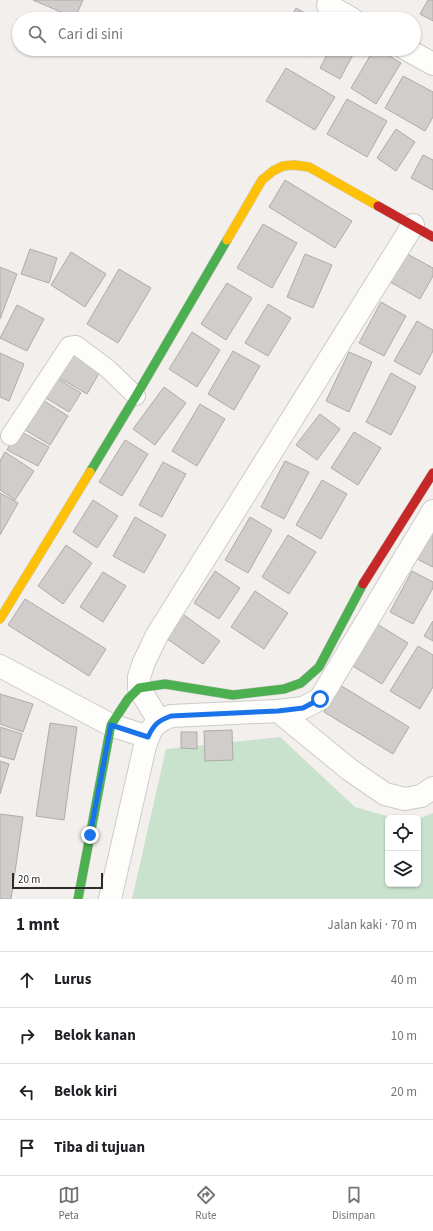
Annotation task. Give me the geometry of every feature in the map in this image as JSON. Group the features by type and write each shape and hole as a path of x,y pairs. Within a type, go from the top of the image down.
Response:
{"street":[{"path":"328,5 340,12"},
{"path":"419,56 433,64"},
{"path":"0,619 136,396 262,180 270,172 282,166 294,164 308,167 433,237"},
{"path":"154,729 139,688 139,677 144,662 157,635 413,225"},
{"path":"78,899 111,725 128,699 139,688 165,684 233,695 284,689 301,683 318,667 362,586 433,473"},
{"path":"110,899 145,746 154,729 171,716 278,711 303,708 320,699 433,511"},
{"path":"0,666 111,725 154,729"},
{"path":"278,711 350,770 385,794 405,799 421,796 433,788"}],"lane":[{"path":"10,436 69,346 76,346 107,368 136,396"}],"green space":[{"path":"280,737 355,807 385,815 385,887 421,887 421,818 433,813 433,899 132,899 166,749"}],"building":[{"path":"33,0 83,0 78,12 61,12"},
{"path":"428,0 433,0 433,21 421,15"},
{"path":"296,8 303,12 294,12"},
{"path":"326,56 352,56 340,79 320,68"},
{"path":"370,56 390,56 401,63 376,104 351,88"},
{"path":"286,68 335,97 315,130 266,101"},
{"path":"403,76 433,92 433,117 425,131 385,108"},
{"path":"347,99 387,121 367,157 327,134"},
{"path":"396,129 415,142 396,171 377,158"},
{"path":"423,155 433,160 433,190 411,178"},
{"path":"285,180 352,221 335,248 269,207"},
{"path":"263,224 297,243 272,288 237,268"},
{"path":"30,249 57,258 49,283 21,274"},
{"path":"402,251 433,268 433,276 420,299 385,279"},
{"path":"71,252 106,274 85,307 51,285"},
{"path":"305,254 332,265 313,308 287,297"},
{"path":"0,267 17,274 0,319"},
{"path":"119,269 151,288 118,343 87,324"},
{"path":"227,283 252,298 226,340 201,324"},
{"path":"381,302 406,316 384,356 359,343"},
{"path":"268,304 291,318 268,356 245,343"},
{"path":"17,305 44,319 27,351 0,338"},
{"path":"417,321 433,330 433,351 420,375 394,361"},
{"path":"192,332 220,350 197,387 169,369"},
{"path":"71,350 102,368 87,394 56,376"},
{"path":"233,351 260,366 234,410 208,394"},
{"path":"349,352 372,362 349,412 326,401"},
{"path":"0,353 24,364 9,401 0,397"},
{"path":"391,373 416,387 391,435 366,422"},
{"path":"53,376 81,393 69,412 41,395"},
{"path":"164,387 186,403 155,445 133,429"},
{"path":"41,399 68,416 50,445 22,428"},
{"path":"200,404 225,419 197,466 172,451"},
{"path":"320,414 340,429 317,460 296,445"},
{"path":"18,430 49,447 38,466 7,450"},
{"path":"354,432 381,448 358,485 331,468"},
{"path":"125,440 148,454 122,496 99,482"},
{"path":"5,452 34,471 15,500 0,490 0,461"},
{"path":"285,461 309,472 284,519 261,507"},
{"path":"163,462 186,474 162,517 139,505"},
{"path":"322,480 347,494 321,539 296,525"},
{"path":"0,493 18,503 0,535"},
{"path":"93,500 118,516 97,548 73,532"},
{"path":"135,517 166,535 144,573 113,556"},
{"path":"250,517 272,530 248,573 225,560"},
{"path":"433,524 433,567 415,558"},
{"path":"288,535 316,552 289,594 262,577"},
{"path":"66,545 92,563 63,604 38,586"},
{"path":"215,571 240,588 219,619 194,603"},
{"path":"412,571 433,582 433,588 413,624 390,612"},
{"path":"103,572 126,586 103,622 80,607"},
{"path":"255,591 288,613 264,649 231,627"},
{"path":"25,599 106,649 89,676 8,625"},
{"path":"180,612 220,641 203,664 163,636"},
{"path":"433,621 433,641 424,636"},
{"path":"377,624 408,643 382,684 351,665"},
{"path":"418,646 433,655 433,687 420,709 390,691"},
{"path":"340,685 409,727 393,754 324,712"},
{"path":"0,694 33,704 23,732 0,724"},
{"path":"50,723 77,727 64,820 36,816"},
{"path":"0,727 22,734 14,760 0,756"},
{"path":"232,730 233,760 205,761 204,731"},
{"path":"181,732 197,732 197,749 181,748"},
{"path":"0,761 9,764 0,794"},
{"path":"0,814 23,817 11,899 0,899"}],"traffic: fast":[{"path":"90,472 227,240"},
{"path":"78,899 111,725 128,699 139,688 165,684 233,695 284,689 301,683 319,667 363,584"}],"traffic: slow":[{"path":"227,240 262,180 273,171 283,166 294,165 309,167 378,206"},
{"path":"0,619 90,472"}],"traffic: jam":[{"path":"378,206 433,237"},
{"path":"363,584 433,473"}],"route":[{"path":"90,835 111,725 148,737 152,728 160,721 171,716 278,711 303,708 320,699"}]}
